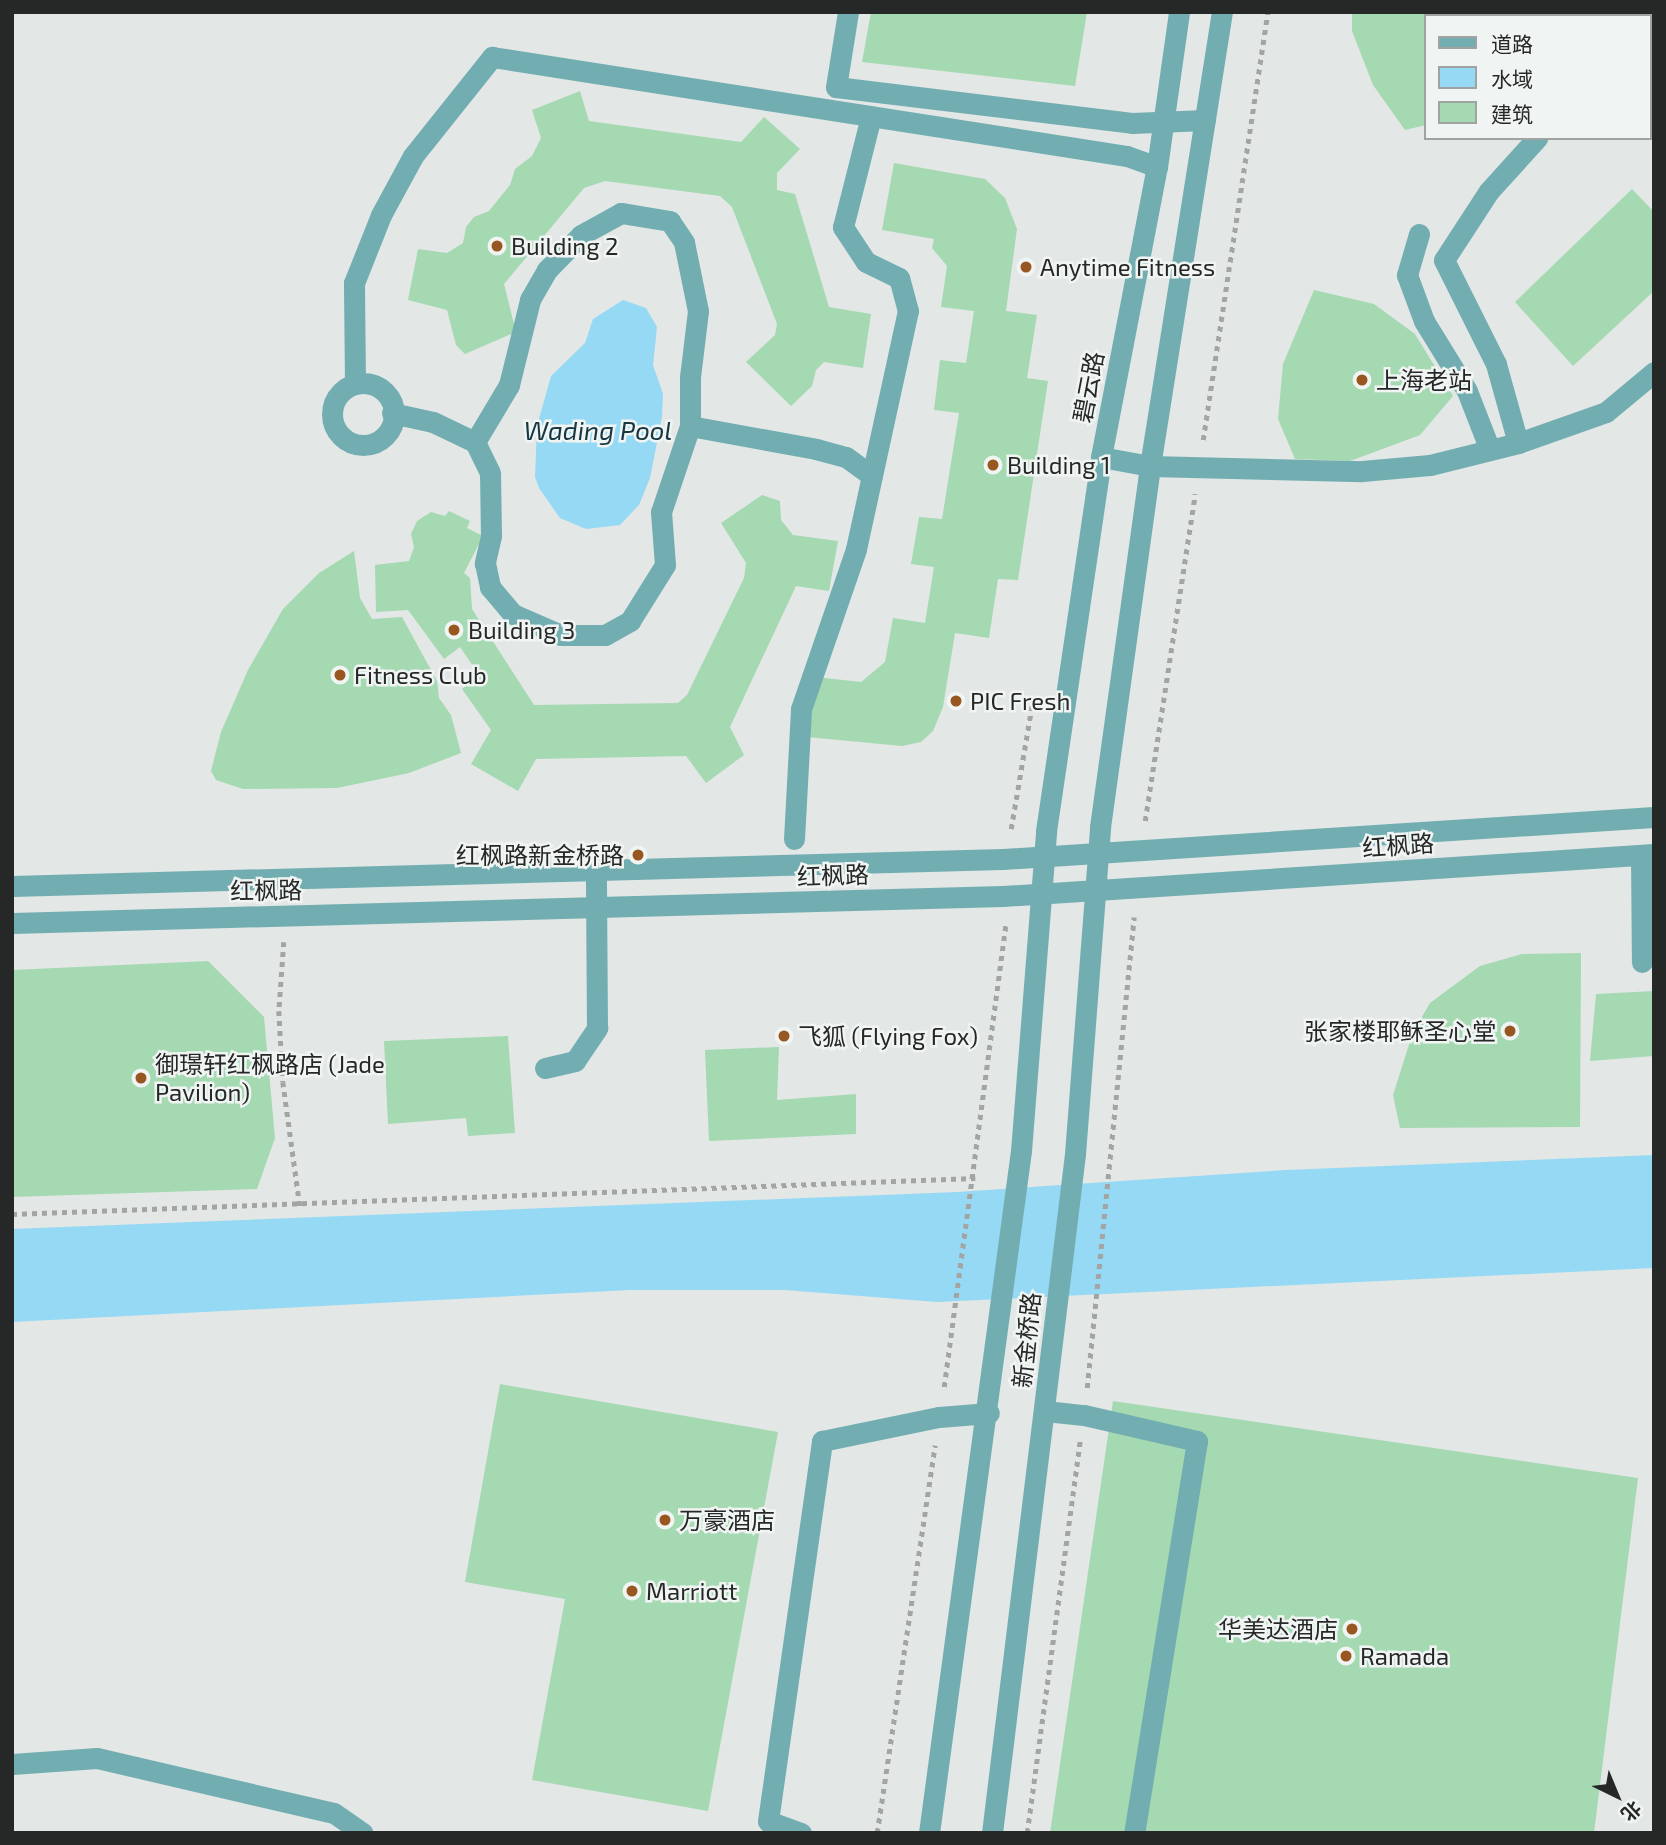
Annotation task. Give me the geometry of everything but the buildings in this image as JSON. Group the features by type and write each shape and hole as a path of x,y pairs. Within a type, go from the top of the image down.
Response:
{"street":[{"path":"848,12 836,87 1132,123 1205,120"},
{"name":"碧云路","path":"1045,856 1101,457 1157,167 1179,12"},
{"path":"1100,851 1150,466 1223,12"},
{"path":"355,382 354,284 381,215 413,156 492,57 1127,156 1157,167"},
{"path":"794,839 801,709 856,549 908,312 899,278 866,262 843,227 871,116"},
{"path":"1518,443 1496,363 1444,260 1489,191 1535,140"},
{"path":"393,413 433,422 475,442 490,473 491,536 485,563 490,587 513,614 561,635 605,635 630,621 665,565 661,512 690,426 690,377 698,311 684,242 670,221 621,213 581,235 548,270 530,300 509,385 475,442"},
{"path":"1419,234 1407,275 1424,321 1467,391 1490,450"},
{"path":"1101,457 1150,466 1362,471 1430,465 1518,443 1606,412 1654,372"},
{"path":"355,382 382,388 393,413 382,440 372,446 350,443 335,428 334,405 345,387 355,382"},
{"path":"690,426 846,457 872,476"},
{"name":"红枫路","path":"12,886 1045,856 1654,817"},
{"name":"新金桥路","path":"992,1833 1075,1154 1090,919 1097,890 1100,851"},
{"path":"1642,962 1647,854"},
{"name":"红枫路","path":"12,923 1003,896 1043,890 1136,888 1647,854"},
{"name":"新金桥路","path":"929,1833 989,1413 1021,1151 1045,856"},
{"path":"545,1068 575,1061 597,1028 596,868"},
{"path":"1045,1411 1084,1415 1198,1441 1134,1833"},
{"path":"801,1833 768,1821 822,1441 939,1417 989,1413"},
{"path":"12,1764 97,1758 334,1813 363,1833"}],"path":[{"path":"1139,850 1268,12"},
{"path":"1027,1833 1084,1415 1136,888"},
{"path":"284,935 279,1011 283,1082 300,1206"},
{"path":"12,1214 300,1206 975,1178 877,1833"}],"water":[{"name":"Wading Pool","path":"623,300 646,308 657,327 653,365 663,394 662,417 650,478 639,505 620,525 586,529 560,518 539,488 535,477 537,426 551,376 585,343 593,319"},
{"path":"1654,1155 1654,1268 937,1302 785,1290 630,1290 12,1322 12,1229 957,1192 1286,1170"}],"place":[{"name":"Building 2","path":"497,246"},
{"name":"Anytime Fitness","path":"1026,267"},
{"name":"上海老站","path":"1362,380"},
{"name":"Building 1","path":"993,465"},
{"name":"Building 3","path":"454,630"},
{"name":"Fitness Club","path":"340,675"},
{"name":"PIC Fresh","path":"956,701"},
{"name":"红枫路新金桥路","path":"638,855"},
{"name":"张家楼耶稣圣心堂","path":"1510,1031"},
{"name":"飞狐 (Flying Fox)","path":"784,1036"},
{"name":"御璟轩红枫路店 (Jade Pavilion)","path":"141,1078"},
{"name":"万豪酒店","path":"665,1520"},
{"name":"Marriott","path":"632,1591"},
{"name":"华美达酒店","path":"1352,1629"},
{"name":"Ramada","path":"1346,1656"}]}
